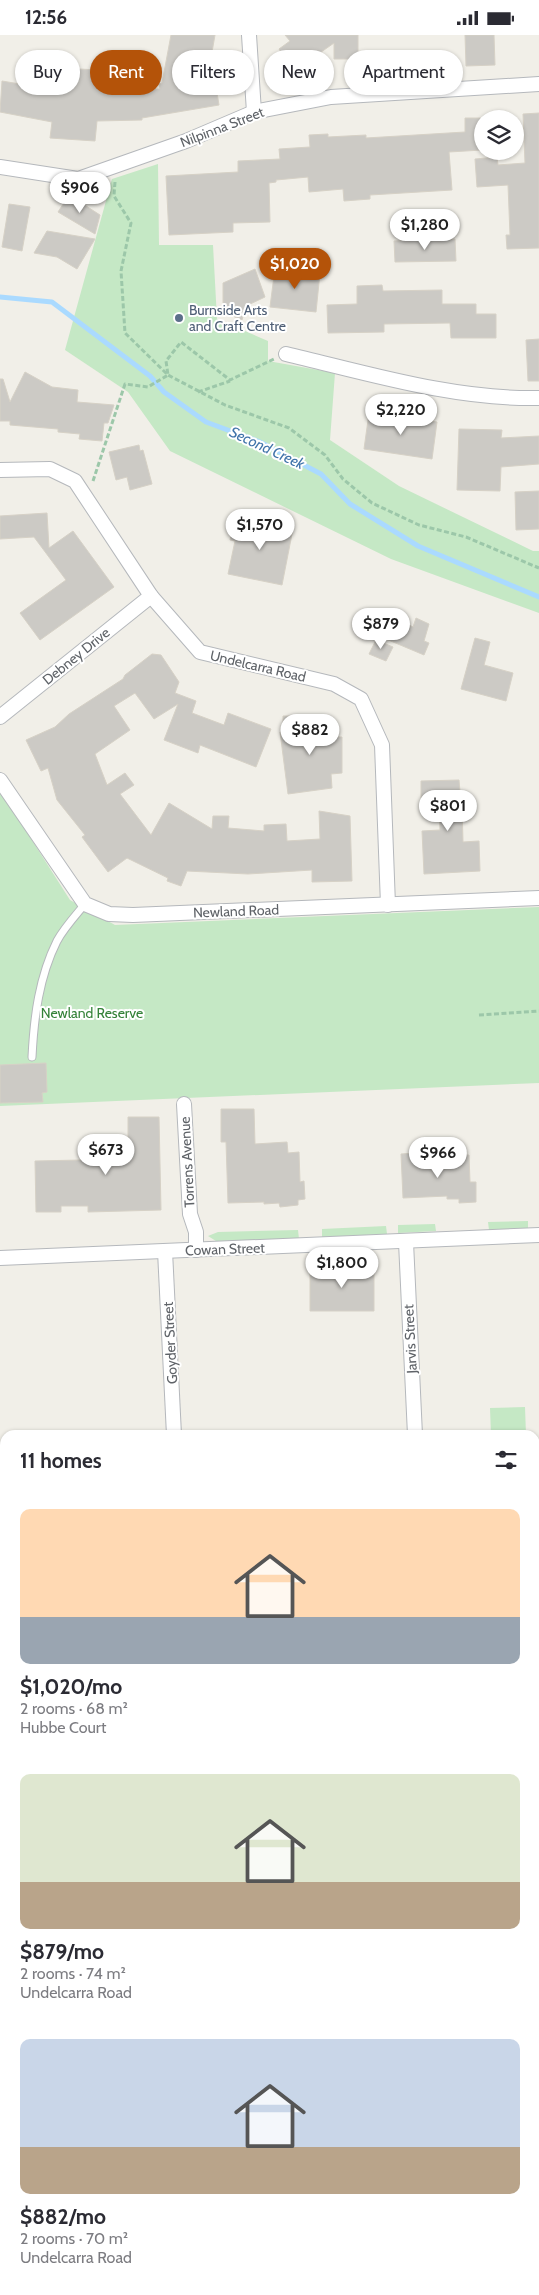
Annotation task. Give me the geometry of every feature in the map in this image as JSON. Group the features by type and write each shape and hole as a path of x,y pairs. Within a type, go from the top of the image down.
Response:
{"street":[{"path":"249,35 254,112"},
{"name":"Nilpinna Street","path":"0,167 78,179 117,167 186,141 254,112 331,97 539,84"},
{"path":"286,354 413,384 509,399 539,398"},
{"name":"Undelcarra Road","path":"0,470 50,469 75,481 151,596 200,652 334,684 361,699 382,745 388,905"},
{"name":"Debney Drive","path":"0,717 151,596"},
{"path":"0,780 85,903"},
{"name":"Newland Road","path":"85,903 109,914 133,915 539,898"},
{"name":"Torrens Avenue","path":"184,1104 190,1214 196,1232 196,1250"},
{"name":"Cowan Street","path":"0,1259 539,1235"},
{"name":"Jarvis Street","path":"406,1242 415,1430"},
{"name":"Goyder Street","path":"165,1251 174,1430"}],"lane":[{"path":"32,1057 33,1032 41,983 58,940 85,903"}],"path":[{"path":"117,167 114,196 131,223 121,271 125,333 168,375 225,405 288,428 325,455 343,479 372,503 419,525 466,537 539,567"},
{"path":"168,375 166,361 181,342 230,381"},
{"path":"198,392 230,381 286,354"},
{"path":"87,498 125,384 148,387 168,375"},
{"path":"479,1015 539,1011"}],"green space":[{"path":"158,164 159,245 213,245 217,319 268,341 268,361 335,373 330,440 399,486 533,551 539,551 539,613 391,559 170,451 128,392 65,350 112,179"},
{"name":"Newland Reserve","path":"0,790 70,900 115,925 539,907 539,1083 0,1106"},
{"path":"528,1221 528,1228 489,1230 488,1222"},
{"path":"435,1224 436,1231 398,1233 398,1225"},
{"path":"386,1226 387,1234 322,1237 322,1229"},
{"path":"298,1230 299,1239 216,1241 208,1236 218,1232"},
{"path":"525,1407 526,1430 491,1430 490,1408"}],"building":[{"path":"171,35 215,35 212,50 172,50 172,95 217,95 219,105 142,118 142,120 97,121 95,141 50,138 52,122 0,112 2,81 15,83 15,95 80,95 80,69 90,70 90,95 162,95 162,83"},
{"path":"285,35 358,35 358,50 344,50 344,59 334,59 334,43 324,50 280,50 290,41"},
{"path":"465,35 494,35 495,65 466,66"},
{"path":"539,113 539,248 507,249 506,235 510,235 508,185 477,187 475,160 497,160 498,165 525,163 524,114"},
{"path":"465,118 474,118 474,150 449,152 452,190 370,195 370,199 344,201 343,189 309,192 308,177 276,180 276,182 269,183 270,222 233,223 233,232 169,235 166,176 238,172 238,161 280,159 279,149 310,147 309,135 328,134 328,137 366,135 366,138 465,132"},
{"path":"69,195 100,215 95,234 58,212"},
{"path":"9,204 30,207 22,251 2,247"},
{"path":"47,231 95,239 77,269 57,257 34,253"},
{"path":"455,239 456,261 395,262 394,241"},
{"path":"275,268 320,273 316,312 270,307"},
{"path":"255,269 265,297 246,306 242,320 223,312 223,283"},
{"path":"382,285 383,291 442,290 442,304 476,304 476,314 496,314 496,338 451,338 450,323 384,324 384,332 328,333 327,305 357,304 357,286"},
{"path":"539,339 539,381 528,381 526,340"},
{"path":"25,372 52,387 78,390 77,402 114,405 108,423 104,423 102,441 79,439 80,434 58,432 58,429 10,425 10,421 0,421 0,379 3,379 10,402"},
{"path":"369,413 437,422 432,459 364,449"},
{"path":"459,429 502,430 501,438 539,436 539,464 501,467 500,491 457,490"},
{"path":"139,445 140,451 143,450 152,484 130,490 127,477 116,480 109,452"},
{"path":"539,491 539,529 516,530 515,492"},
{"path":"47,513 49,548 73,531 114,587 40,640 20,613 66,580 34,537 0,539 0,516"},
{"path":"234,518 293,529 282,585 228,574 235,541 230,540"},
{"path":"416,618 429,624 424,641 429,643 424,655 386,639 391,626 402,630 405,623 413,627"},
{"path":"475,638 490,642 484,665 513,673 506,701 461,689"},
{"path":"376,640 393,647 386,661 369,654"},
{"path":"152,654 161,655 179,682 175,693 196,701 192,713 224,725 228,713 271,729 256,767 200,745 198,753 164,740 178,704 154,719 135,693 114,706 130,730 95,754 107,785 125,773 134,785 120,794 151,835 169,803 212,829 213,816 229,816 228,828 264,831 264,825 286,824 287,841 320,839 319,811 350,816 352,881 312,882 312,870 248,874 187,871 181,886 167,881 168,878 127,858 108,872 82,837 85,835 57,800 48,768 41,771 26,740 55,727 69,714 123,679 125,675"},
{"path":"283,716 302,716 302,726 330,726 331,737 342,737 342,773 331,774 332,788 288,794 280,732 283,734"},
{"path":"459,780 460,792 467,792 468,805 462,805 463,842 479,841 480,871 424,874 422,831 440,830 439,797 421,798 421,781"},
{"path":"46,1063 47,1092 42,1093 43,1102 0,1103 0,1065"},
{"path":"221,1109 254,1109 255,1144 287,1142 288,1153 299,1152 300,1182 304,1181 305,1199 298,1200 298,1205 280,1207 279,1203 228,1203 226,1142 221,1142"},
{"path":"128,1117 159,1117 161,1210 88,1212 88,1206 61,1206 61,1212 36,1212 35,1161 81,1160 81,1152 128,1151"},
{"path":"414,1153 415,1164 446,1162 445,1156 469,1155 470,1182 476,1182 476,1202 459,1203 459,1199 447,1199 447,1196 403,1198 401,1154"},
{"path":"374,1267 374,1311 310,1311 310,1269"}],"waterway":[{"name":"Second Creek","path":"0,297 52,302 150,376 164,392 206,422 260,442 321,474 350,504 418,546 539,597"}],"place":[{"name":"Burnside Arts and Craft Centre","path":"179,318"}]}
